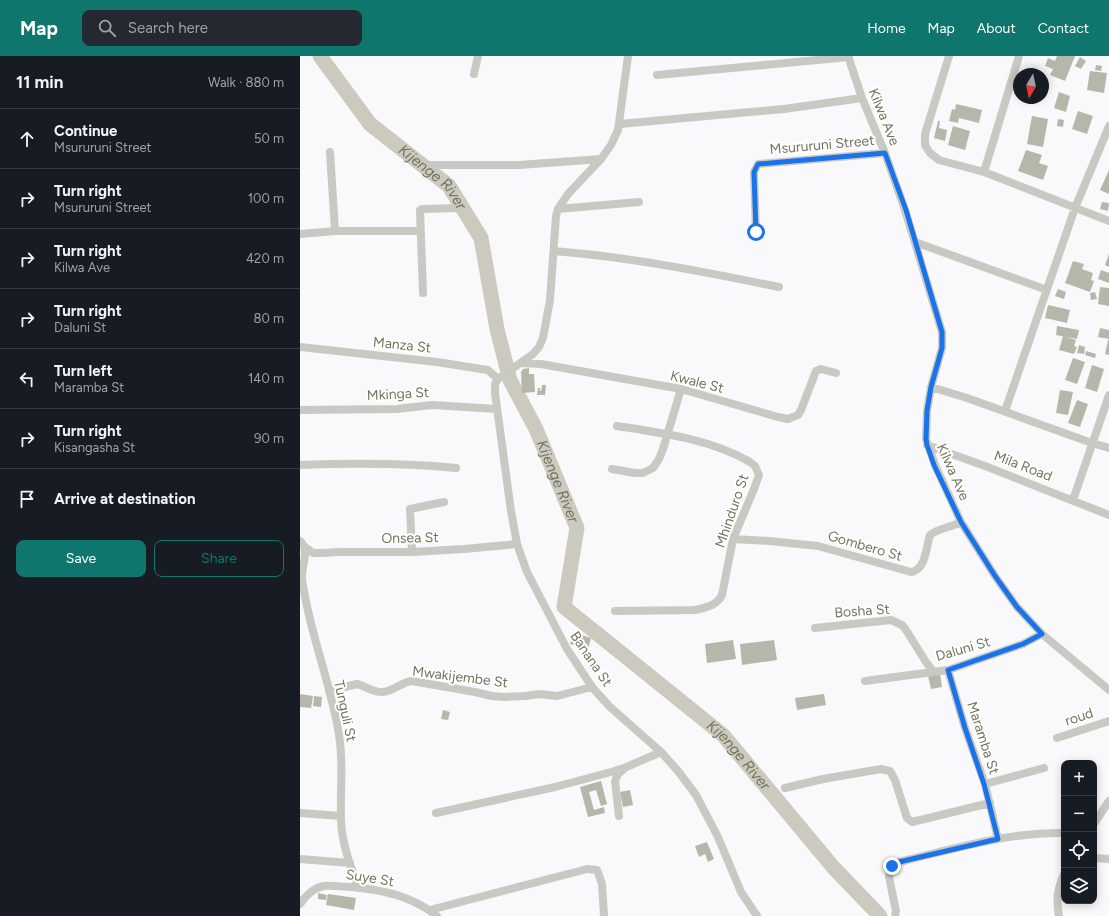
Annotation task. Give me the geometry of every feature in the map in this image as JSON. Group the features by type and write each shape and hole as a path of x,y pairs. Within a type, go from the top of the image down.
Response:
{"street":[{"path":"474,74 478,56"},
{"path":"500,378 518,366 539,347 544,334 550,300 555,225 558,209 568,194 601,160 615,138 620,124 628,56"},
{"path":"949,56 925,134 925,145 930,153 939,160 984,172 1109,221"},
{"path":"984,172 1019,56"},
{"path":"657,75 849,57"},
{"name":"Kilwa Ave","path":"849,57 862,98 885,153 906,210 943,338 942,348 931,387 927,411 926,439 934,465 961,522 999,582 1017,607 1042,634 1109,690"},
{"path":"620,124 784,109 862,98"},
{"path":"1004,411 1075,208 1109,126"},
{"path":"330,152 335,231"},
{"name":"Msururuni Street","path":"756,232 754,172 758,164 885,153"},
{"path":"430,165 519,165 601,160"},
{"path":"558,209 639,202"},
{"path":"423,293 420,210 459,208"},
{"path":"300,234 335,231 420,231"},
{"path":"915,242 1047,290"},
{"path":"554,251 624,258 703,271 780,287"},
{"name":"Manza St","path":"300,347 437,362 488,370 500,378"},
{"name":"Kwale St","path":"518,366 542,364 681,389 756,411 788,418 798,415 801,410 816,371 821,369 836,373"},
{"name":"Banana St","path":"500,378 495,384 510,504 517,544 527,572 560,637 592,687 609,706 661,752 678,771 696,796 718,837 740,892 756,916"},
{"path":"931,387 967,398 1109,448"},
{"path":"612,469 643,474 653,468 659,459 681,389"},
{"path":"1072,500 1109,394"},
{"name":"Mkinga St","path":"300,410 397,409 432,405 497,409"},
{"name":"Mhinduro St","path":"616,611 695,610 708,607 718,602 722,595 733,539 759,475 755,466 745,459 718,448 667,434 617,426"},
{"name":"Mila Road","path":"927,445 958,455 1109,515"},
{"path":"300,465 426,465 456,468"},
{"path":"412,552 410,509 444,502"},
{"name":"Gombero St","path":"733,539 776,541 818,546 911,572 919,568 922,564 930,536 933,532 952,527 961,522"},
{"name":"Onsea St","path":"302,544 313,553 323,553 412,552 517,544"},
{"name":"Tunguli St","path":"302,544 305,560 302,574 304,589 339,731 342,764 342,831 350,863 359,888"},
{"name":"Bosha St","path":"815,628 892,620 902,625 933,671"},
{"name":"Daluni St","path":"865,681 948,670 1023,644 1042,634"},
{"name":"Maramba St","path":"948,670 965,728 990,803 998,839"},
{"name":"Mwakijembe St","path":"329,691 357,684 368,690 384,692 412,681 498,696 526,696 539,694 557,696 592,687"},
{"name":"roud","path":"1057,738 1109,721"},
{"path":"436,813 555,787 624,768 661,752"},
{"path":"619,816 615,781 618,774 624,768"},
{"path":"984,784 1044,768"},
{"path":"785,788 822,778 881,769 890,772 895,780 907,818 912,822 990,803"},
{"path":"1097,819 1109,801"},
{"path":"300,813 341,816"},
{"path":"895,916 896,911 888,877 892,866 899,862 998,839 1046,833 1061,833"},
{"path":"1097,858 1109,859"},
{"path":"300,859 350,863"},
{"path":"430,910 587,869 593,869 596,870 602,884 604,916"},
{"path":"1059,916 1056,901 1058,887 1061,880"},
{"name":"Suye St","path":"300,904 307,895 324,886 359,888 384,891 408,899 430,910 437,916"}],"building":[{"path":"1057,56 1075,56 1065,81 1050,75 1053,69 1045,66 1048,58 1055,61"},
{"path":"1080,57 1086,61 1081,69 1075,66"},
{"path":"1096,65 1102,66 1101,71 1095,70"},
{"path":"1090,71 1107,73 1104,93 1087,90"},
{"path":"1059,92 1070,96 1066,112 1054,108"},
{"path":"956,104 982,110 979,123 959,118 958,123 949,121 952,109 955,110"},
{"path":"1078,111 1093,116 1087,134 1072,129"},
{"path":"1032,116 1048,119 1043,147 1027,144"},
{"path":"1058,119 1064,120 1063,127 1057,126"},
{"path":"938,121 940,121 939,128 947,130 945,141 934,138"},
{"path":"953,126 970,131 965,150 948,145"},
{"path":"1026,150 1042,155 1039,163 1048,166 1043,180 1018,171"},
{"path":"1109,170 1109,194 1100,190"},
{"path":"1102,202 1109,203 1108,211 1100,209"},
{"path":"1109,254 1109,267 1105,265"},
{"path":"1073,261 1084,264 1082,269 1093,273 1091,280 1094,281 1090,292 1065,283"},
{"path":"1101,270 1109,273 1109,283 1098,279"},
{"path":"1100,287 1109,288 1109,306 1098,304"},
{"path":"1058,289 1066,292 1064,299 1055,296"},
{"path":"1095,292 1097,299 1091,300 1090,293"},
{"path":"1048,305 1070,310 1067,323 1045,318"},
{"path":"1057,326 1079,330 1077,339 1056,335"},
{"path":"1100,328 1109,330 1109,339 1098,337"},
{"path":"1063,336 1076,340 1074,346 1077,347 1074,354 1059,350"},
{"path":"1109,340 1109,355 1105,354"},
{"path":"1079,345 1085,347 1084,354 1077,353"},
{"path":"1086,351 1096,354 1095,358 1085,355"},
{"path":"1073,358 1085,362 1077,384 1065,380"},
{"path":"1092,365 1104,369 1097,392 1085,388"},
{"path":"529,368 529,374 534,374 535,392 522,393 521,372 523,369"},
{"path":"542,385 546,385 545,395 537,395 538,388 540,388 541,391"},
{"path":"1060,390 1073,392 1068,415 1056,413"},
{"path":"1077,400 1088,404 1080,427 1068,423"},
{"path":"573,632 591,638 588,649 570,644"},
{"path":"733,640 736,659 707,663 705,644"},
{"path":"774,640 777,660 742,665 740,644"},
{"path":"940,674 942,687 931,689 928,676"},
{"path":"300,694 313,696 311,708 300,707"},
{"path":"824,694 826,705 797,710 795,698"},
{"path":"314,696 322,697 321,707 313,706"},
{"path":"443,710 450,712 448,720 441,719"},
{"path":"601,781 607,804 601,806 596,790 589,792 594,810 604,807 605,813 588,817 580,787"},
{"path":"630,790 633,805 623,807 620,792"},
{"path":"707,842 714,859 708,862 705,854 699,857 695,846"},
{"path":"318,893 327,895 326,900 318,899"},
{"path":"328,894 356,898 354,910 326,905"}],"waterway":[{"name":"Kijenge River","path":"320,56 370,124 449,186 481,238 497,329 510,380 536,429 577,528 564,607 723,735 833,867 880,916"}],"route":[{"path":"756,232 754,172 758,164 885,153 906,210 943,338 942,348 931,387 927,411 927,445 934,465 961,522 995,576 1017,607 1042,634 1023,644 948,670 965,728 990,803 998,839 899,862 892,866"}]}
